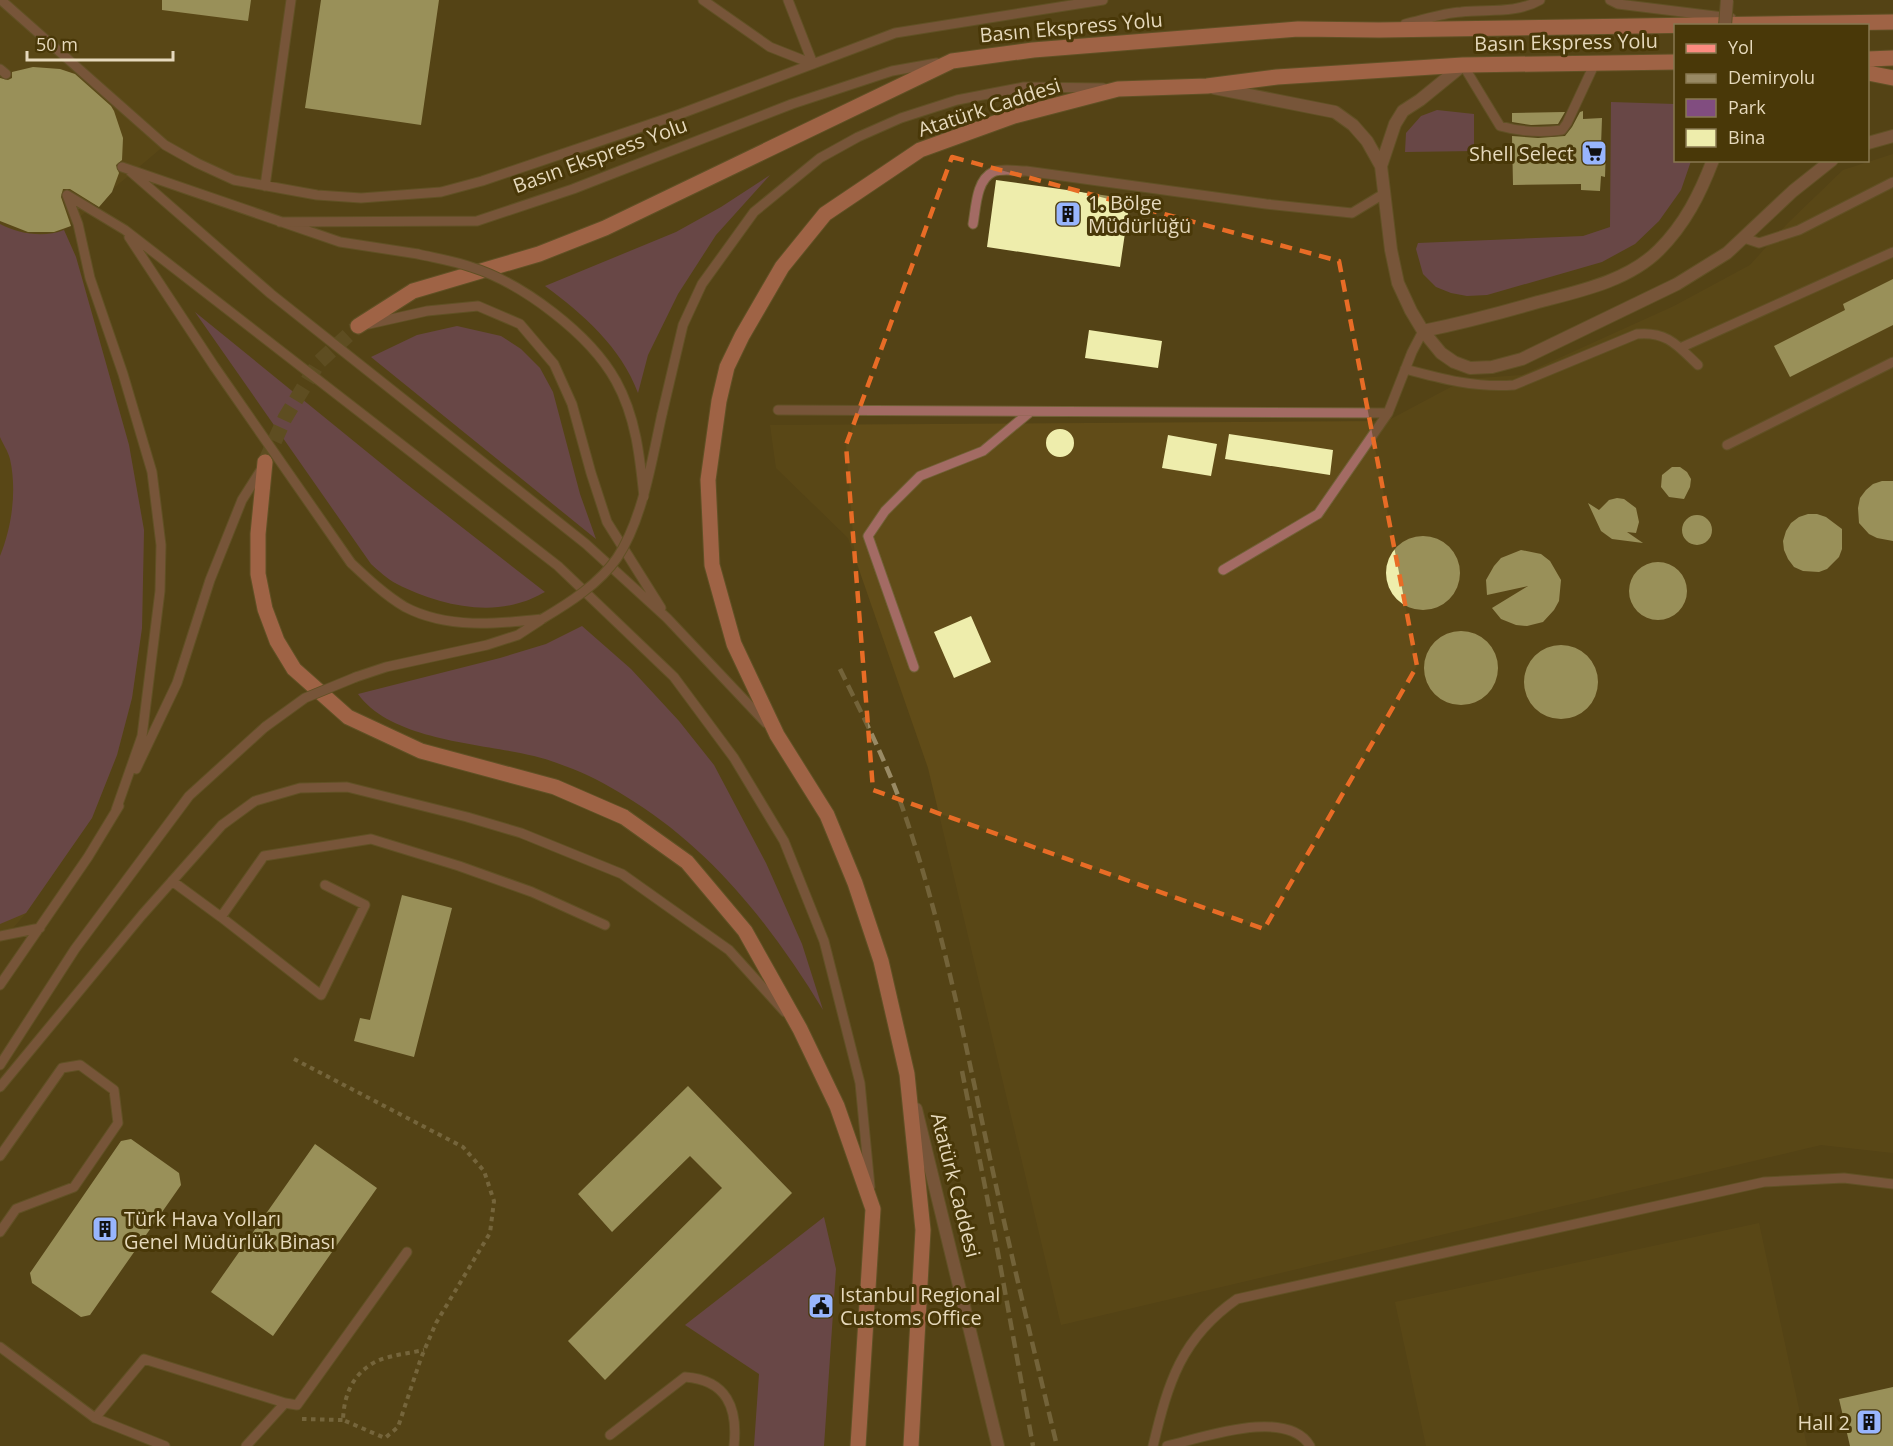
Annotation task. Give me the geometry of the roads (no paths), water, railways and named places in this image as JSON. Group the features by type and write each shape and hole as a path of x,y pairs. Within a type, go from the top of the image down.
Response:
{"main road":[{"path":"1875,22 1893,14"},
{"name":"Basın Ekspress Yolu","path":"952,61 1033,50 1298,29 1378,30 1766,22 1893,22"},
{"path":"1869,58 1893,58"},
{"path":"358,326 413,291 539,254 605,228 952,61"},
{"name":"Basın Ekspress Yolu","path":"1207,86 1277,77 1463,65 1674,62"},
{"path":"1869,74 1893,78"},
{"name":"Atatürk Caddesi","path":"911,1446 923,1230 908,1074 881,961 855,883 827,814 777,735 735,644 712,565 708,480 727,367 782,267 825,214 920,150 1014,116 1118,89 1207,86"},
{"path":"266,462 258,534 258,574 265,609 277,641 294,669 348,717 421,751 555,787 624,817 687,862 745,931 800,1029 837,1106 873,1209 858,1446"}],"street":[{"path":"1725,24 1727,0"},
{"path":"1381,166 1395,124 1403,111 1463,65"},
{"path":"1207,86 1335,112 1353,125 1367,141 1381,166 1390,250 1398,283 1423,331 1441,353 1454,362 1470,368 1492,367 1522,359 1677,284 1707,267 1744,238 1793,191 1829,162"},
{"path":"1869,143 1893,136"},
{"path":"1423,331 1479,319 1574,293 1610,281 1637,267 1658,251 1677,230 1696,202 1712,162"},
{"name":"Atatürk Caddesi","path":"908,1074 998,1446"}],"lane":[{"path":"1,0 165,145 197,163 234,180 317,195 361,198 441,192 482,181 680,114 895,33 1103,0"},
{"path":"265,186 291,0"},
{"path":"703,0 770,47 813,64"},
{"path":"788,0 813,64"},
{"path":"1378,30 1458,12 1507,10 1530,6 1540,0"},
{"path":"1610,0 1618,4 1766,22"},
{"name":"Basın Ekspress Yolu","path":"280,222 477,221 573,189 792,104 892,71 952,61"},
{"path":"1463,65 1500,126 1517,131 1548,132 1562,130 1567,123 1595,63"},
{"path":"0,1065 75,949 189,796 265,727 305,698 356,677 386,667 487,645 518,635 578,597 617,558 644,496 683,326 702,284 754,212 820,158 858,137 901,118 957,100 1024,87 1118,89"},
{"path":"644,496 639,445 616,382 594,351 571,327 506,282 471,267 417,254 340,242 126,169 271,294 586,544 667,618 777,735"},
{"path":"974,224 978,196 983,181 992,172 1005,170 1352,213 1385,193"},
{"path":"1744,238 1759,243 1799,230 1893,182"},
{"path":"116,810 142,736 160,591 160,545 152,472 123,374 90,278 78,224 67,195 125,230 558,566 674,677 734,758 784,841 824,941 860,1083 873,1209"},
{"path":"125,230 214,366 351,563 377,587 406,607 436,618 464,623 497,624 542,619"},
{"path":"1680,348 1893,252"},
{"path":"358,326 427,311 478,306 520,324 554,364 572,404 607,522 667,618"},
{"path":"1224,570 1318,514 1388,413 1423,331"},
{"path":"1406,369 1460,383 1514,385 1637,334 1657,334 1674,342 1698,365"},
{"path":"1727,445 1893,362"},
{"path":"778,410 1388,413"},
{"path":"914,667 868,536 885,511 920,476 983,451 1030,412"},
{"path":"0,985 40,928 116,810 177,683 210,580 242,500 266,462"},
{"path":"0,1087 172,881 222,825 255,801 300,788 347,787 522,832 622,874 729,950 800,1029"},
{"path":"221,917 264,856 371,839 459,866 532,892 605,925"},
{"path":"172,881 321,995 365,905 325,885"},
{"path":"0,936 40,928"},
{"path":"0,1156 62,1068 80,1065 114,1090 118,1123 74,1187 16,1209 0,1232"},
{"path":"1153,1446 1166,1393 1189,1346 1197,1334 1220,1311 1237,1299 1764,1182 1844,1178 1893,1184"},
{"path":"95,1418 144,1359 297,1406 407,1252"},
{"path":"0,1347 95,1418 165,1446"},
{"path":"610,1436 685,1377 705,1380 722,1392 728,1400 735,1420 734,1446"},
{"path":"246,1446 285,1403"},
{"path":"1167,1446 1252,1426 1294,1432 1305,1438 1310,1446"}],"tunnel":[{"path":"265,462 285,418 319,362 358,326"}],"railway":[{"path":"840,669 892,780 920,861 954,994 1008,1240 1057,1446"},
{"path":"962,1071 1033,1446"}],"place":[{"name":"Shell Select","path":"1594,153"},
{"name":"1. Bölge Müdürlüğü","path":"1068,214"},
{"name":"Türk Hava Yolları Genel Müdürlük Binası","path":"105,1229"},
{"name":"Istanbul Regional Customs Office","path":"821,1306"},
{"name":"Hall 2","path":"1869,1422"}]}
